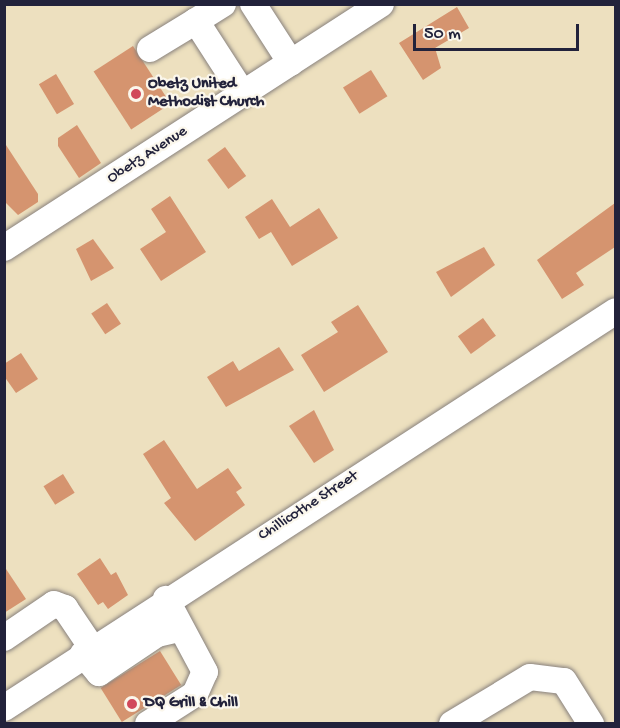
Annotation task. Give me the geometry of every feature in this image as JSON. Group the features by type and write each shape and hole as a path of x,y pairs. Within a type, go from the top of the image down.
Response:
{"street":[{"path":"150,49 223,4"},
{"path":"253,4 291,63"},
{"name":"Obetz Avenue","path":"4,248 381,4"},
{"path":"196,21 243,94"},
{"name":"Chillicothe Street","path":"4,708 166,599 615,311"},
{"path":"148,723 195,694 203,682 202,662 179,629 166,599"},
{"path":"4,638 54,604 65,608 99,673 157,634 179,629"},
{"path":"452,723 530,677 564,681 591,723"}],"building":[{"path":"457,7 469,28 435,48 441,68 423,80 399,43"},
{"name":"Obetz United Methodist Church","path":"133,46 171,104 131,129 94,72"},
{"path":"371,70 387,96 359,114 343,87"},
{"path":"56,74 74,104 57,114 39,84"},
{"path":"77,125 101,163 79,178 58,146 58,138"},
{"path":"4,142 38,194 38,202 18,215 4,201"},
{"path":"225,147 246,176 228,189 207,160"},
{"path":"170,196 206,252 161,281 140,249 166,232 151,209"},
{"path":"272,199 290,227 319,208 338,238 292,266 271,232 259,239 245,217"},
{"path":"615,203 615,247 576,273 584,285 562,299 537,260"},
{"path":"93,239 114,268 91,281 76,249"},
{"path":"484,247 495,265 451,297 436,272"},
{"path":"107,303 121,324 105,334 91,314"},
{"path":"358,305 388,352 324,392 301,355 338,332 331,322"},
{"path":"483,318 496,336 471,354 458,336"},
{"path":"279,347 294,370 226,407 207,377 233,361 239,371"},
{"path":"21,353 38,379 16,393 4,376 4,364"},
{"path":"314,410 334,450 314,463 289,426"},
{"path":"164,440 197,489 228,468 242,488 236,492 245,505 195,541 164,503 171,498 143,454"},
{"path":"63,474 75,493 55,505 43,486"},
{"path":"100,558 111,575 116,572 128,595 108,609 103,602 98,605 77,574"},
{"path":"4,566 26,599 4,613"},
{"name":"DQ Grill & Chill","path":"160,651 181,685 122,722 101,688"}],"place":[{"name":"Obetz United Methodist Church","path":"136,94"},
{"name":"DQ Grill & Chill","path":"132,704"}]}
